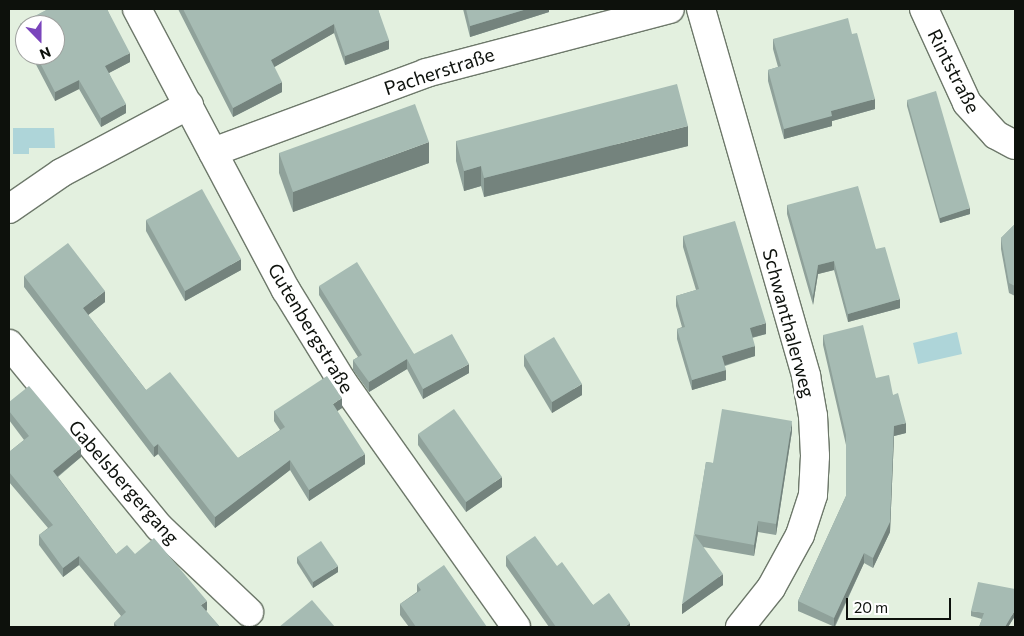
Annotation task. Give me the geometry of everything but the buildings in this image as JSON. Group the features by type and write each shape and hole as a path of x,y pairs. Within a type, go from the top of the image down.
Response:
{"street":[{"name":"Gutenbergstraße","path":"137,9 286,290 342,382 516,627"},
{"name":"Pacherstraße","path":"213,152 426,73 670,9"},
{"name":"Schwanthalerweg","path":"701,9 806,376 813,416 815,456 812,495 800,535 770,588 740,627"},
{"name":"Rintstraße","path":"924,9 967,103 996,135 1015,145"},
{"path":"9,209 60,173 189,105"},
{"name":"Gabelsbergergang","path":"9,344 159,527 249,612"}],"water":[{"path":"13,128 54,128 55,148 29,148 29,154 13,154"},
{"path":"957,332 962,354 918,364 913,343"}]}
